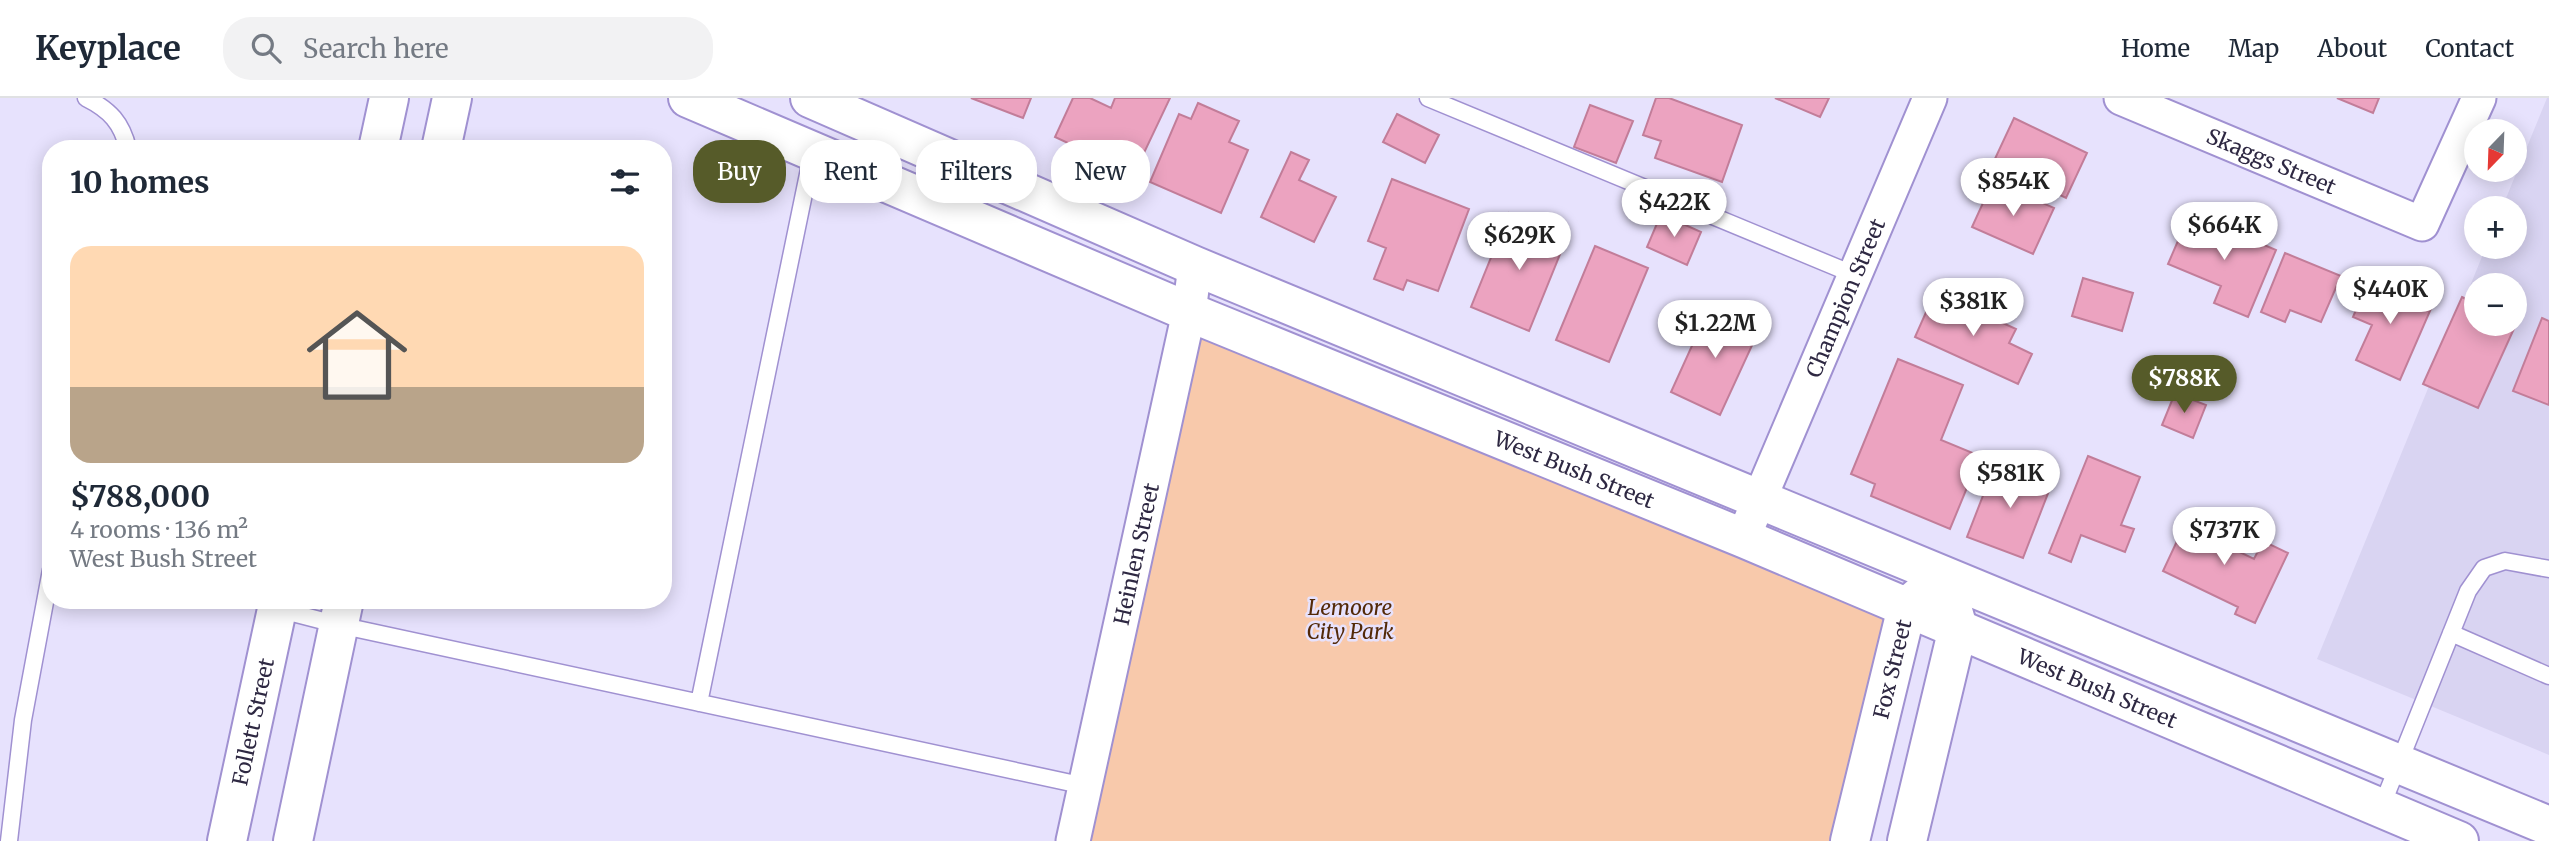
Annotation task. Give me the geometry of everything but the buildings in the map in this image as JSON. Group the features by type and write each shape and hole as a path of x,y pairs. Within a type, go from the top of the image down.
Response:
{"main road":[{"path":"380,140 389,98"},
{"path":"444,140 452,98"},
{"name":"West Bush Street","path":"810,98 1195,266 2549,827"},
{"name":"West Bush Street","path":"696,99 800,143"},
{"name":"West Bush Street","path":"902,187 1189,312 1743,538 2459,841"},
{"path":"1907,841 1958,628 1943,576"},
{"name":"Fox Street","path":"1850,841 1907,607 1943,576"},
{"name":"Follett Street","path":"227,841 277,609"},
{"path":"293,841 341,613"}],"street":[{"name":"Champion Street","path":"1743,538 1930,98"},
{"name":"Skaggs Street","path":"2120,98 2422,224 2479,98"},
{"name":"Heinlen Street","path":"1073,841 1189,312 1195,266"}],"lane":[{"path":"86,98 114,117 126,140"},
{"path":"1428,98 1855,275"},
{"path":"699,703 803,203"},
{"path":"2381,808 2468,592 2484,568 2505,561 2549,569"},
{"path":"9,841 23,720 44,609"},
{"path":"310,609 341,613 699,703 1085,786"},
{"path":"2451,633 2549,676"}],"shaded area":[{"path":"2549,98 2549,755 2317,659 2464,301 2464,336 2527,336 2527,273 2475,273 2481,259 2527,259 2527,196 2507,196 2513,182 2527,182 2527,147"}],"green space":[{"name":"Lemoore City Park","path":"1189,312 1907,607 1853,841 1073,841"}]}
